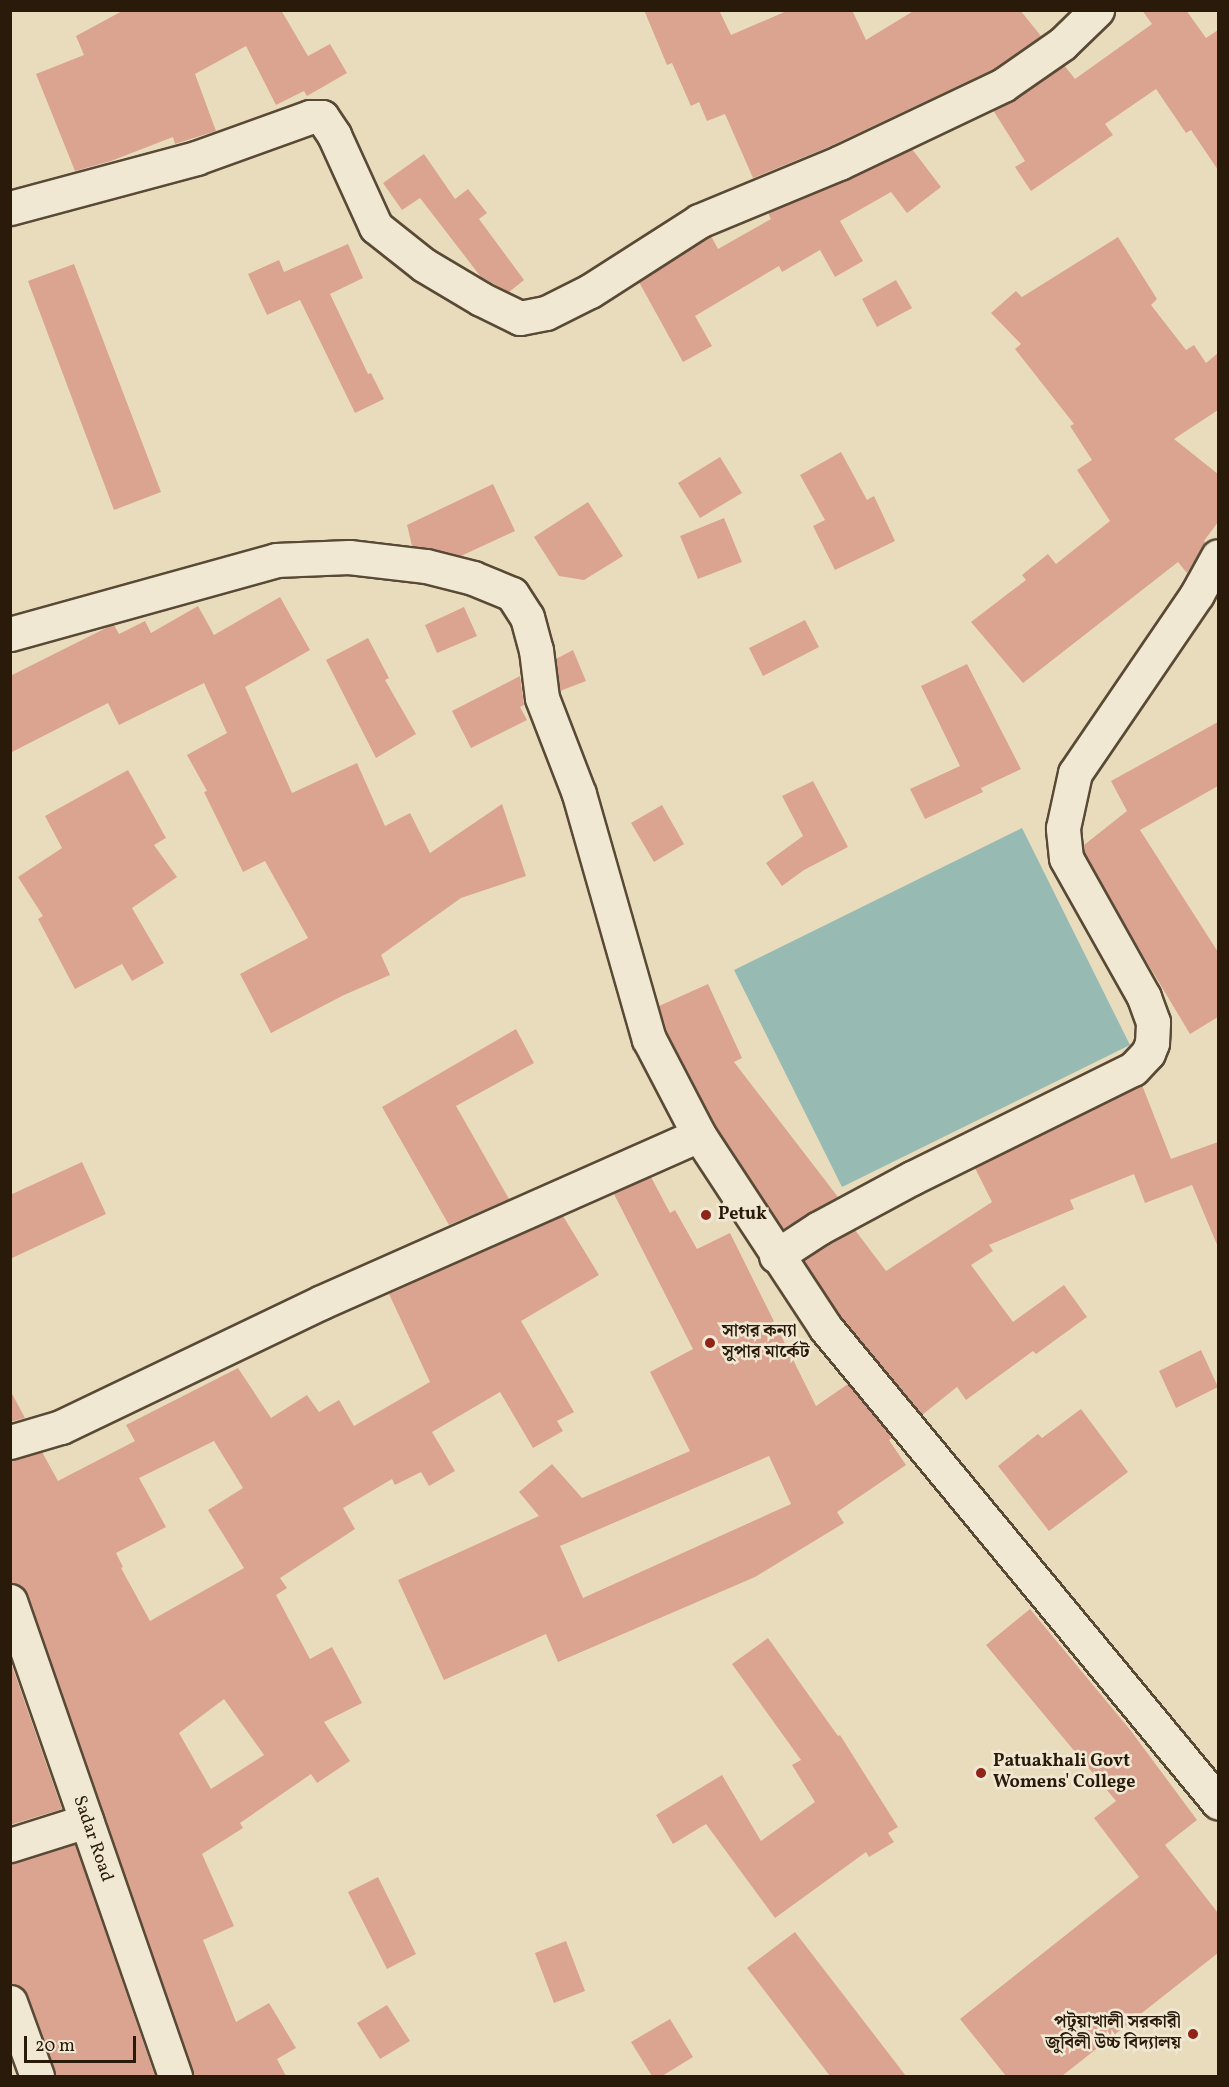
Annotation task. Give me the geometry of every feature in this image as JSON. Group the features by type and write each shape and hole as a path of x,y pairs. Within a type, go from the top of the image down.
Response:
{"street":[{"path":"10,208 196,158 310,117 322,117 334,135 375,227 424,265 520,318 546,313 590,291 699,221 839,163 1004,85 1062,44 1097,10"},
{"path":"776,1256 819,1228 902,1183 1133,1069 1148,1053 1152,1043 1153,1022 1144,997 1066,858 1063,828 1075,773 1197,594 1218,556"},
{"path":"10,634 276,561 349,557 426,566 473,578 512,594 528,617 536,650 542,698 579,794 649,1039 699,1135 776,1256 825,1327 1218,1802"},
{"path":"10,1442 61,1427 322,1302 699,1135"},
{"name":"Sadar Road","path":"10,1601 175,2076"},
{"path":"10,1845 86,1821"},
{"path":"10,2002 37,2076"}],"water":[{"path":"1022,828 1130,1045 842,1187 734,970"}],"building":[{"path":"124,10 281,10 308,56 330,44 347,73 307,96 304,91 276,105 246,46 195,74 216,131 175,144 173,137 111,161 75,171 36,74 84,55 76,36"},
{"path":"644,10 719,10 731,35 789,10 852,10 866,40 915,10 1020,10 1041,36 994,69 831,146 753,178 725,114 707,121 699,102 691,106 672,63 667,65"},
{"path":"1142,10 1186,10 1206,38 1218,30 1218,170 1191,130 1186,133 1156,89 1105,124 1113,135 1031,191 1015,167 1025,161 993,110 1014,100 1064,65 1075,79 1152,24"},
{"path":"912,149 941,187 907,213 891,192 840,221 863,261 835,277 820,250 782,272 779,266 695,316 712,346 683,362 639,282 711,236 718,249 771,219 768,213"},
{"path":"424,154 455,199 468,189 487,213 479,219 524,280 509,292 481,277 420,198 402,210 383,183"},
{"path":"1118,237 1157,299 1151,305 1186,350 1194,345 1206,363 1218,353 1218,410 1174,439 1218,474 1218,522 1204,541 1206,543 1187,573 1178,562 1023,683 971,622 1026,580 1022,575 1048,554 1056,564 1110,521 1077,470 1092,460 1070,426 1074,424 1015,349 1021,344 991,313 1016,291 1022,297"},
{"path":"348,244 363,278 330,294 368,374 371,373 384,399 355,413 300,300 267,315 248,274 279,260 284,272"},
{"path":"74,264 161,492 114,510 28,281"},
{"path":"896,280 912,308 877,327 862,299"},
{"path":"841,452 867,500 874,496 895,541 835,570 813,526 825,520 800,475"},
{"path":"720,457 742,493 700,518 678,483"},
{"path":"493,484 515,531 461,556 412,546 407,525"},
{"path":"588,502 623,556 584,580 559,576 534,537"},
{"path":"724,518 742,562 698,579 680,536"},
{"path":"280,597 310,650 245,687 292,793 357,763 385,826 410,813 430,853 502,804 526,876 461,898 381,955 390,975 344,995 271,1033 240,974 308,938 265,861 243,872 204,792 207,791 187,755 227,733 204,683 119,725 108,703 10,753 10,676 110,626 114,625 119,634 145,621 151,633 198,606 214,635"},
{"path":"464,607 477,636 437,653 425,625"},
{"path":"805,620 819,647 763,676 749,648"},
{"path":"368,638 389,678 385,680 416,734 376,758 326,660"},
{"path":"573,650 586,681 560,691 556,659"},
{"path":"967,664 1021,769 981,788 983,792 925,819 910,789 960,766 921,686"},
{"path":"520,676 524,705 520,707 527,720 471,748 452,711"},
{"path":"1218,722 1218,786 1140,830 1218,952 1218,1017 1190,1034 1084,852 1084,845 1127,811 1111,781"},
{"path":"128,770 166,838 154,845 177,877 132,908 164,963 132,981 122,964 75,989 38,919 43,916 18,877 62,848 45,816"},
{"path":"813,781 848,847 804,870 782,886 766,863 803,836 782,796"},
{"path":"662,805 684,844 654,862 631,823"},
{"path":"708,984 742,1058 734,1062 838,1197 783,1229 715,1125 667,1032 659,1006"},
{"path":"516,1029 534,1063 456,1106 509,1199 449,1225 382,1107"},
{"path":"1142,1085 1171,1159 1218,1142 1218,1247 1192,1185 1145,1203 1134,1174 1070,1200 1074,1209 989,1245 993,1251 971,1265 1013,1322 1064,1285 1087,1317 1036,1354 1033,1351 966,1400 957,1387 922,1415 840,1316 804,1260 855,1230 886,1271 992,1202 975,1168"},
{"path":"82,1162 106,1214 10,1259 10,1195"},
{"path":"651,1177 670,1213 675,1210 697,1249 730,1233 816,1406 848,1384 892,1438 889,1440 906,1465 837,1512 844,1523 755,1577 558,1662 546,1634 444,1680 398,1580 539,1516 519,1492 552,1464 582,1498 690,1451 650,1372 693,1349 614,1194","holes":["769,1456 791,1504 583,1598 560,1546"]},
{"path":"563,1216 599,1275 521,1321 574,1412 557,1421 563,1431 533,1448 500,1392 432,1432 455,1471 429,1486 421,1472 395,1485 392,1479 343,1508 355,1529 280,1578 287,1588 276,1595 310,1659 332,1647 362,1703 324,1722 350,1761 317,1783 311,1774 240,1823 243,1828 202,1854 234,1926 203,1940 236,2022 269,2003 296,2048 277,2059 286,2076 193,2076 28,1595 22,1586 10,1583 10,1460 42,1452 58,1481 135,1441 126,1425 238,1368 271,1418 307,1395 319,1412 339,1400 354,1426 430,1382 389,1294","holes":["214,1441 243,1488 208,1510 244,1568 150,1621 121,1568 123,1567 116,1553 166,1527 139,1478","224,1699 264,1755 211,1789 179,1733"]},
{"path":"1201,1350 1218,1387 1176,1408 1159,1371"},
{"path":"10,1390 25,1418 10,1422"},
{"path":"1081,1409 1128,1472 1049,1531 998,1466 1038,1434 1042,1438"},
{"path":"1030,1609 1131,1731 1197,1820 1165,1845 1218,1913 1218,1953 1062,2076 1006,2076 960,2019 1139,1877 1094,1818 1116,1801 986,1645"},
{"path":"768,1638 838,1736 840,1735 898,1827 888,1833 894,1842 869,1857 866,1852 775,1918 706,1824 673,1844 656,1815 722,1775 761,1841 815,1802 792,1765 801,1760 732,1664"},
{"path":"10,1660 62,1809 10,1825"},
{"path":"75,1844 155,2076 55,2076 28,1996 22,1987 10,1984 10,1863"},
{"path":"378,1877 416,1954 387,1969 348,1892"},
{"path":"795,1932 906,2076 830,2076 747,1968"},
{"path":"566,1941 585,1991 554,2003 535,1953"},
{"path":"387,2005 410,2041 380,2059 357,2023"},
{"path":"670,2019 693,2057 662,2076 652,2076 631,2042"}],"place":[{"name":"Petuk","path":"706,1215"},
{"name":"সাগর কন্যা সুপার মার্কেট","path":"710,1343"},
{"name":"Patuakhali Govt Womens' College","path":"981,1773"},
{"name":"পটুয়াখালী সরকারী জুবিলী উচ্চ বিদ্যালয়","path":"1193,2034"}]}
